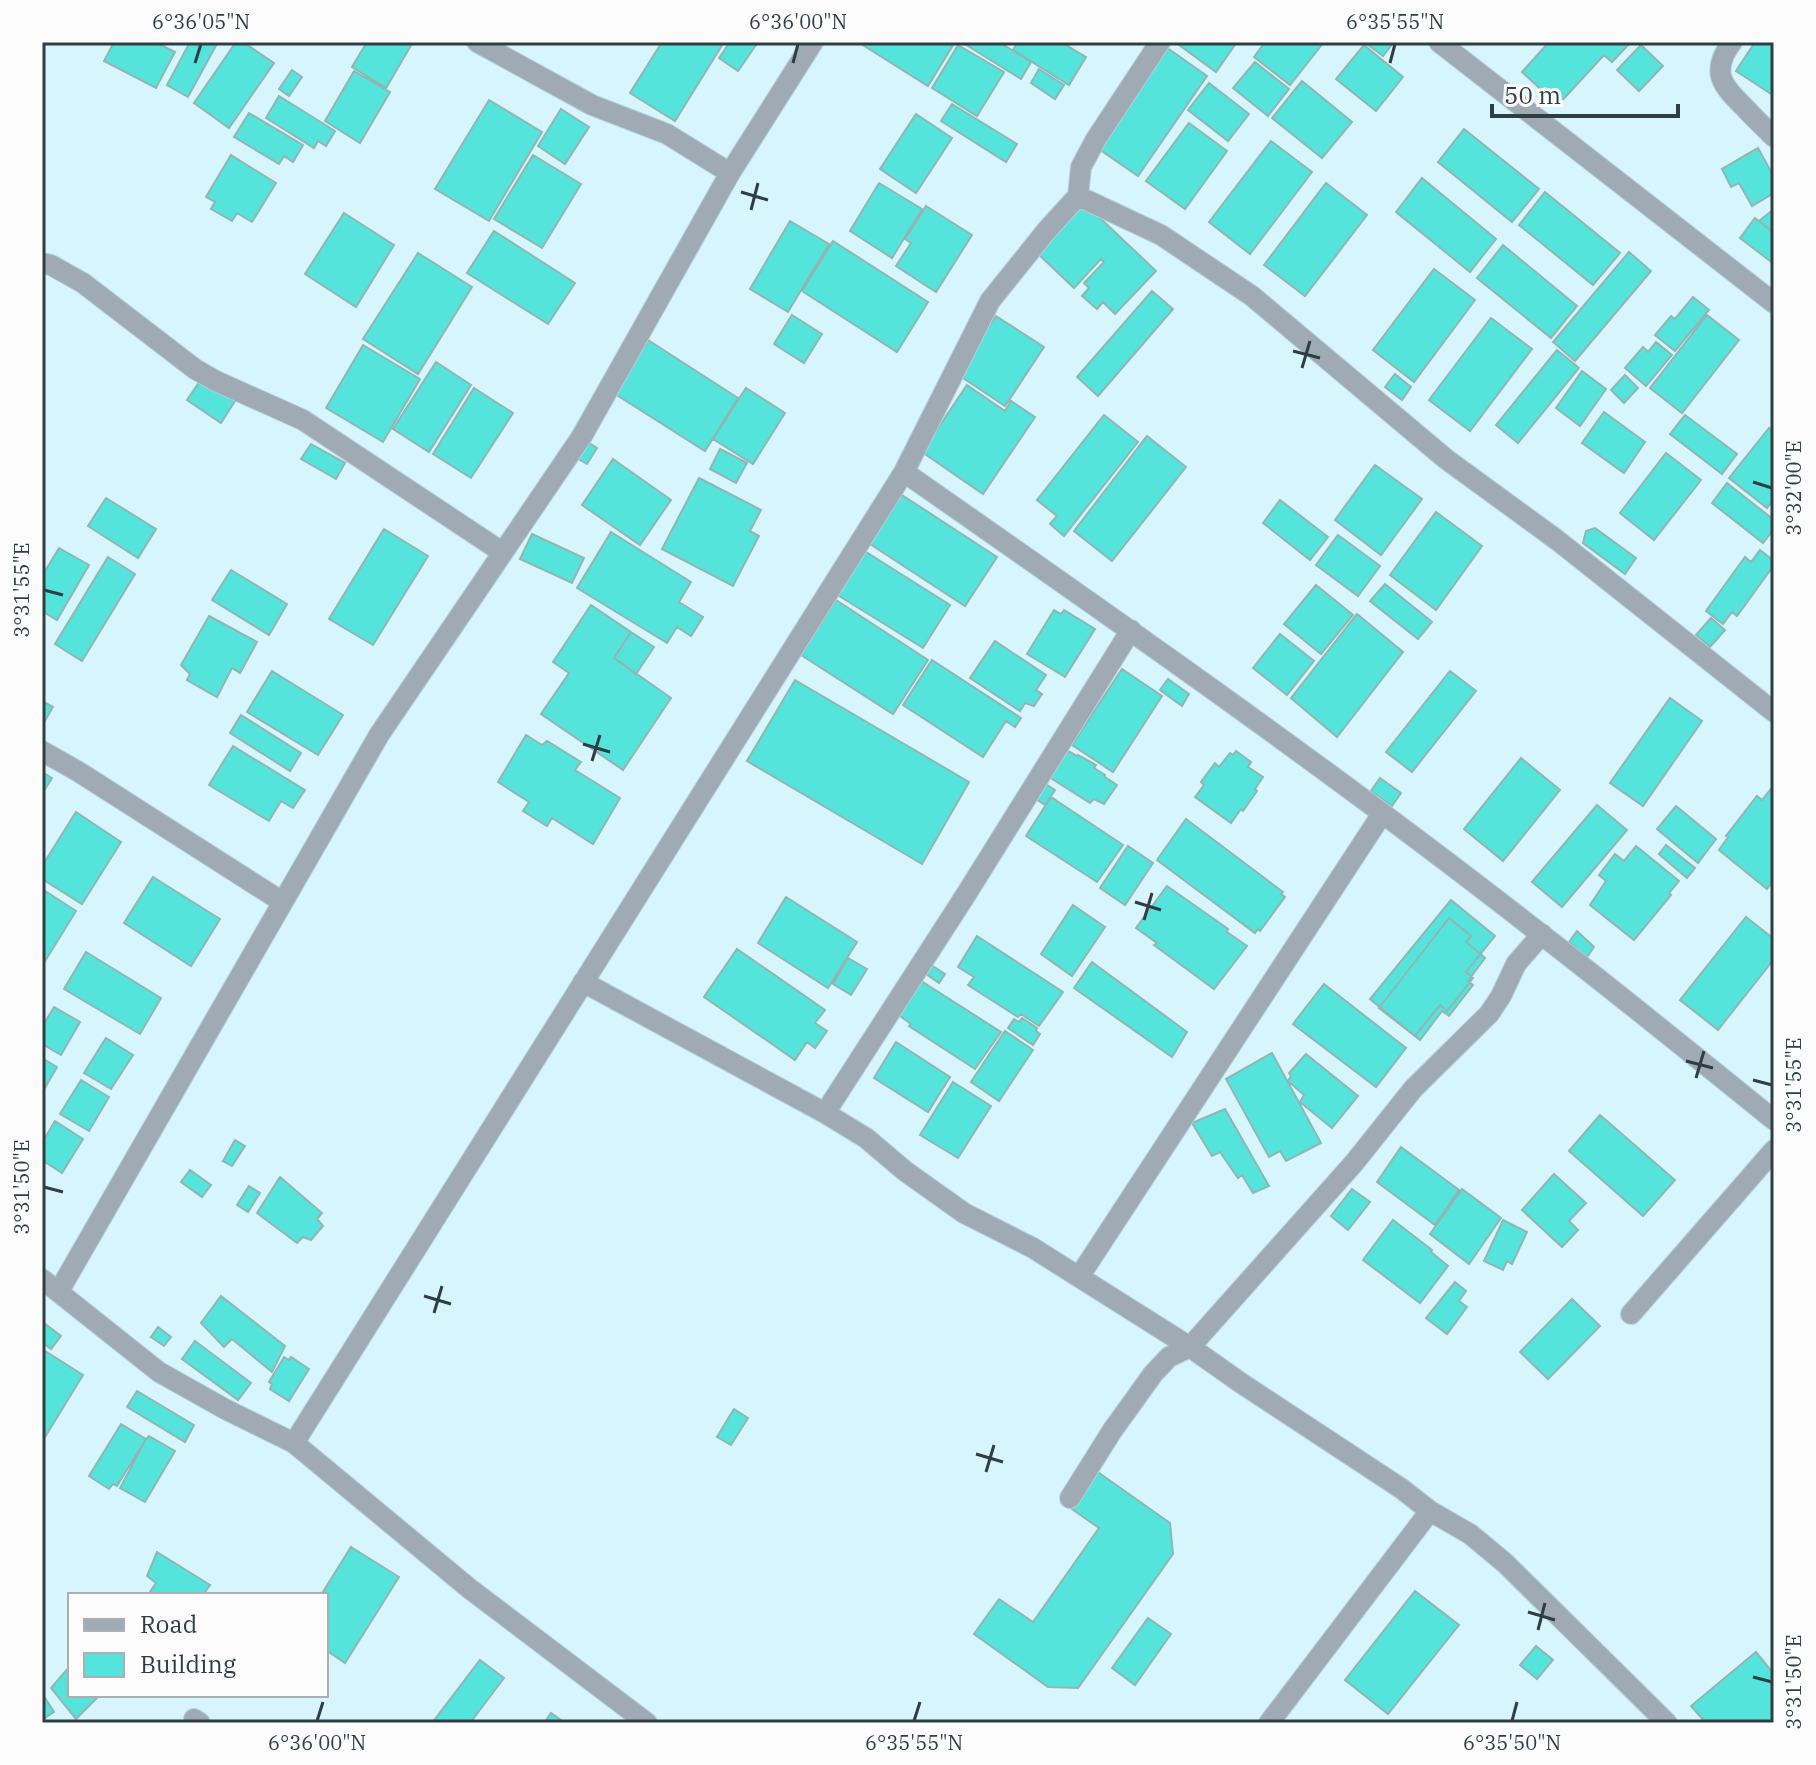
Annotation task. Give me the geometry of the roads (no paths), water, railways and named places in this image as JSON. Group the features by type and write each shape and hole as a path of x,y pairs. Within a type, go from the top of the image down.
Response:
{"street":[{"path":"477,42 592,105 667,134 730,173"},
{"path":"59,1291 379,735 582,436 730,173 813,42"},
{"path":"294,1443 904,472 990,301 1078,196 1081,167 1160,42"},
{"path":"1439,42 1774,303"},
{"path":"1732,42 1724,53 1720,74 1724,88 1774,137"},
{"path":"1078,196 1161,235 1252,296 1446,459 1557,540 1774,712"},
{"path":"42,263 83,283 195,369 303,420 502,552"},
{"path":"904,472 1131,630 1382,814 1542,934 1774,1120"},
{"path":"825,1113 1131,630"},
{"path":"42,751 281,901"},
{"path":"1079,1277 1382,814"},
{"path":"1070,1498 1153,1374 1169,1357 1190,1347 1354,1163 1413,1089 1489,1014 1516,964 1542,934"},
{"path":"583,982 866,1138 905,1171 964,1213 1033,1248 1190,1347 1430,1511 1470,1534 1505,1563 1667,1723"},
{"path":"1631,1314 1774,1150"},
{"path":"42,1279 159,1372 294,1443 470,1589 647,1723"},
{"path":"1269,1723 1430,1511"}]}
